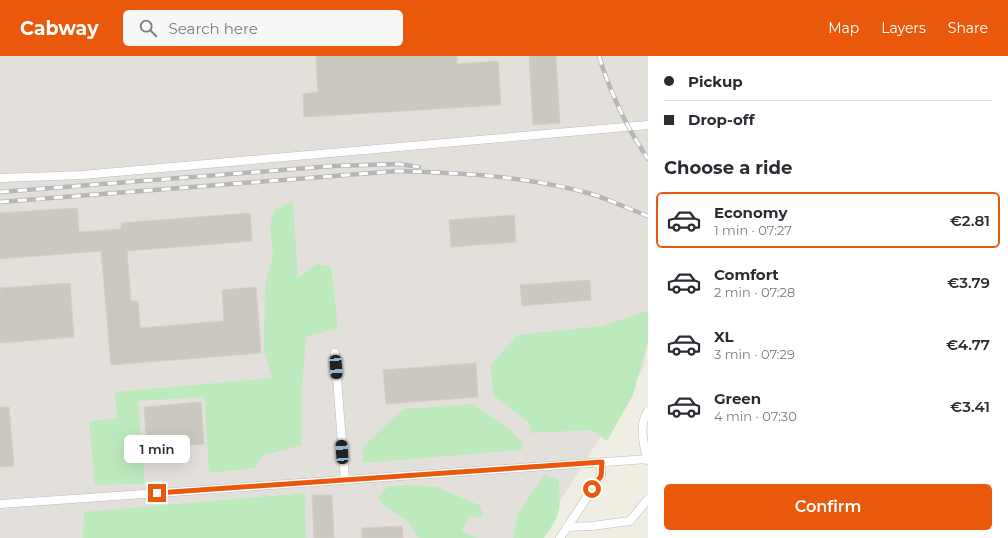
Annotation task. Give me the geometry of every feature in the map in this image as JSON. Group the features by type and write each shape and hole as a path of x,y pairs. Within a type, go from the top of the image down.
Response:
{"lane":[{"path":"0,178 82,175 648,126"},
{"path":"335,353 345,480"},
{"path":"0,504 647,460 642,435 644,417 648,411"},
{"path":"560,538 601,476 602,462"},
{"path":"567,527 592,526 630,521 648,499"}],"shaded area":[{"path":"0,56 648,56 648,340 644,367 537,538 0,538"}],"green space":[{"path":"293,200 298,278 316,264 331,266 338,328 306,337 302,390 301,445 262,456 255,468 209,473 205,403 203,397 138,401 145,484 95,485 89,422 117,418 115,392 272,378 264,351 265,284 273,257 270,225 274,211"},
{"path":"648,311 648,341 633,395 607,441 592,430 531,433 529,423 493,395 491,365 517,335 601,326"},
{"path":"473,404 508,428 522,442 522,450 362,463 363,447 403,409"},
{"path":"544,475 559,480 559,511 557,516 544,538 513,538 518,514"},
{"path":"410,485 437,487 481,506 483,517 470,517 461,531 478,538 419,538 406,520 382,504 378,498 388,486"},
{"path":"305,493 306,538 83,538 84,512"}],"building":[{"path":"316,56 457,56 457,64 498,61 501,105 304,117 303,94 318,92"},
{"path":"529,56 556,56 560,123 533,125"},
{"path":"77,208 79,232 121,229 121,223 250,213 252,241 127,251 131,301 138,301 140,328 224,321 222,290 256,287 261,353 111,365 101,251 0,259 0,213"},
{"path":"514,215 516,242 451,247 449,220"},
{"path":"590,280 591,300 522,306 520,285"},
{"path":"70,283 74,337 0,343 0,288"},
{"path":"476,363 478,397 386,404 383,370"},
{"path":"201,402 204,444 147,448 144,407"},
{"path":"0,407 9,407 14,466 0,467"},
{"path":"312,495 332,495 334,538 314,538"},
{"path":"402,526 403,538 362,538 362,528"}],"railway":[{"path":"599,56 608,83 620,109 633,135 648,159"},
{"path":"0,192 333,166 399,164 419,167"},
{"path":"0,202 398,171 494,176 565,187 596,195 648,216"}],"route":[{"path":"157,493 602,462 601,476 592,489"}]}
